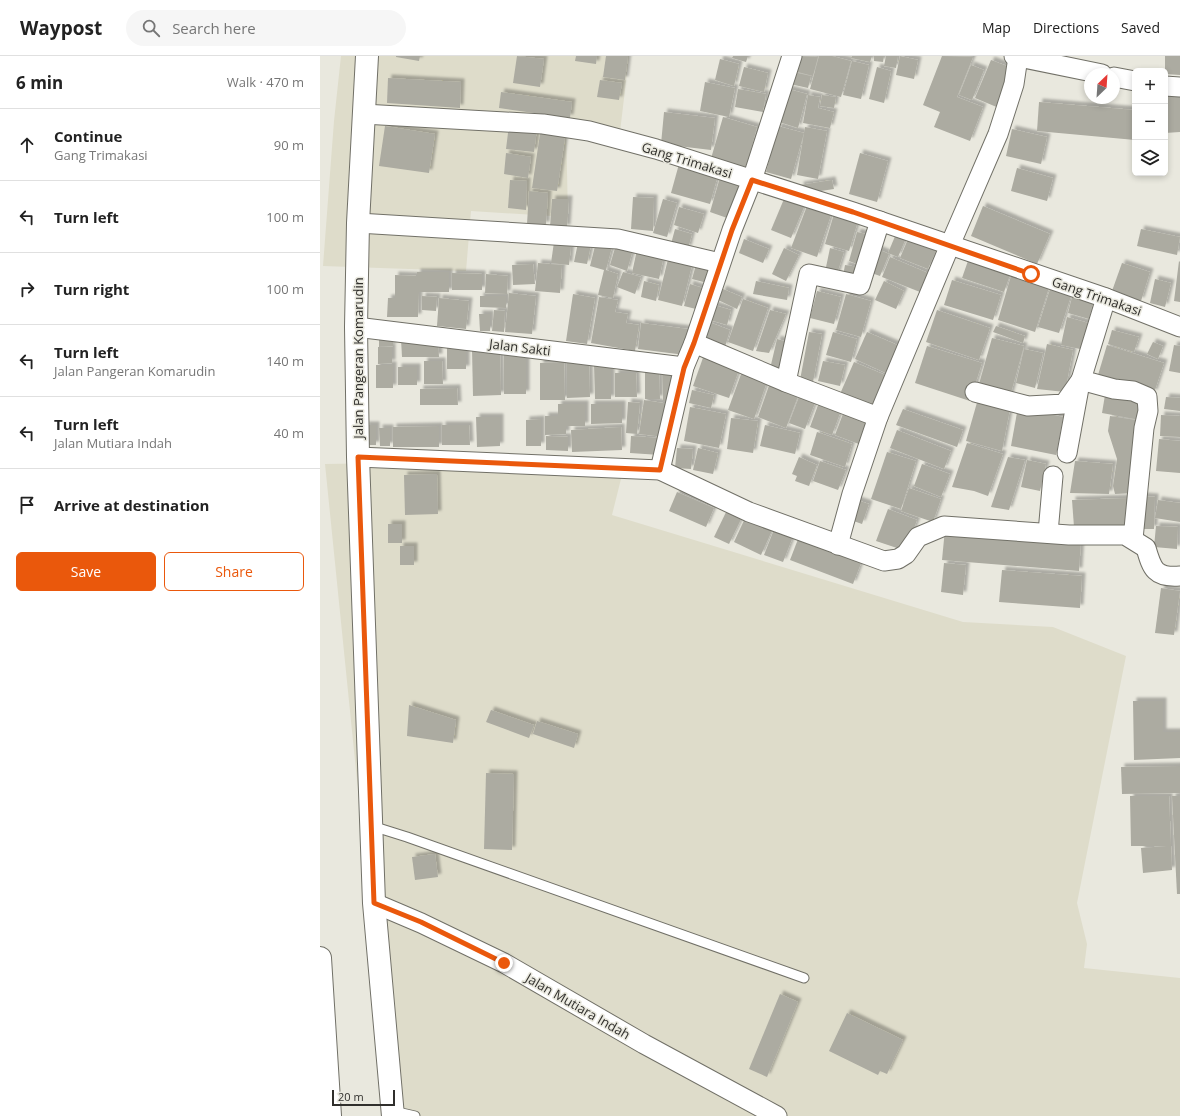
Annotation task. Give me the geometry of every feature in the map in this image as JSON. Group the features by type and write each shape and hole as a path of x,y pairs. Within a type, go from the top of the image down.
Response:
{"main road":[{"name":"Jalan Pangeran Komarudin","path":"367,56 358,223 356,327 358,457 370,825 374,903 393,1113"},
{"path":"320,958 330,1116"}],"street":[{"path":"660,470 684,368 694,343 720,263 752,180 792,56"},
{"path":"838,545 852,494 878,417 998,134 1014,84 1016,56 1084,63"},
{"path":"1120,77 1132,80"},
{"path":"1168,86 1180,87"},
{"name":"Gang Trimakasi","path":"363,114 543,124 583,130 656,149 880,221 1106,298 1180,327"},
{"path":"786,382 809,274 860,285 880,221"},
{"path":"358,223 618,239 720,263"},
{"path":"1067,453 1081,380 1106,298"},
{"name":"Jalan Sakti","path":"356,327 684,368"},
{"path":"694,343 786,382 878,417"},
{"path":"975,392 1028,406 1064,404 1081,380"},
{"path":"1081,380 1114,389 1133,391 1148,397 1148,411 1144,428 1133,538"},
{"path":"358,457 660,470 749,512 884,561 898,559 906,554 918,537 944,526 1048,533 1119,535 1133,538 1146,548 1152,568 1159,573 1168,577 1180,576"},
{"path":"1048,533 1053,476"},
{"name":"Jalan Mutiara Indah","path":"374,903 421,922 504,963 644,1044 777,1116"}],"lane":[{"path":"370,825 804,978"},
{"path":"393,1113 415,1116"}],"shaded area":[{"path":"341,56 629,56 620,132 566,125 568,217 471,211 466,271 323,266 334,121"},
{"path":"626,459 612,515 963,622 1053,627 1126,656 1077,903 1087,944 1084,968 1180,978 1180,1116 391,1116 325,464"}],"building":[{"path":"396,56 420,56 419,61"},
{"path":"517,56 544,59 540,87 513,83"},
{"path":"576,56 597,56 596,64 575,61"},
{"path":"606,56 628,56 625,80 603,77"},
{"path":"733,56 748,56 746,62 732,58"},
{"path":"798,56 818,57 813,76 794,71"},
{"path":"819,56 832,56 851,61 841,97 810,89"},
{"path":"852,56 872,56 870,62 851,58"},
{"path":"874,56 884,56 883,62 874,61"},
{"path":"886,56 898,56 896,68 884,66"},
{"path":"900,56 918,60 914,79 896,75"},
{"path":"942,56 973,57 957,97 983,107 970,141 934,127 940,112 923,105"},
{"path":"1165,56 1180,56 1180,75 1168,74 1168,68 1165,68"},
{"path":"720,59 739,64 734,86 715,80"},
{"path":"991,60 1015,69 999,108 975,98"},
{"path":"852,61 869,65 861,99 843,95"},
{"path":"971,65 984,70 972,100 959,95"},
{"path":"744,67 768,73 764,92 739,86"},
{"path":"877,67 891,71 884,103 869,99"},
{"path":"793,72 811,76 808,88 790,84"},
{"path":"388,78 461,82 460,108 387,103"},
{"path":"600,80 622,83 619,100 597,97"},
{"path":"705,82 735,88 729,117 700,111"},
{"path":"738,89 766,94 763,112 735,107"},
{"path":"788,89 807,94 798,128 779,122"},
{"path":"1180,90 1180,132 1168,133 1168,91"},
{"path":"501,92 572,102 570,118 499,108"},
{"path":"808,95 820,97 818,108 834,112 830,128 803,123"},
{"path":"822,95 836,97 834,108 820,106"},
{"path":"1039,102 1132,110 1132,140 1037,131"},
{"path":"664,112 715,118 711,150 661,144"},
{"path":"723,117 757,127 745,172 710,162"},
{"path":"509,125 537,129 534,152 506,149"},
{"path":"385,126 435,134 429,173 379,166"},
{"path":"778,126 804,133 791,179 766,172"},
{"path":"541,127 566,131 557,191 532,188"},
{"path":"805,127 827,131 818,179 797,175"},
{"path":"1012,129 1047,137 1041,164 1006,156"},
{"path":"506,153 531,157 528,178 504,174"},
{"path":"860,153 888,161 877,202 849,194"},
{"path":"679,164 718,175 710,204 671,193"},
{"path":"1017,168 1053,178 1047,201 1011,191"},
{"path":"721,174 742,180 730,219 710,212"},
{"path":"510,180 527,181 526,210 508,208"},
{"path":"832,180 834,189 801,194 800,185"},
{"path":"529,191 548,193 546,225 527,224"},
{"path":"633,197 654,198 653,231 631,229"},
{"path":"552,199 569,199 567,228 550,227"},
{"path":"663,199 677,203 667,237 653,233"},
{"path":"784,199 804,207 791,238 771,230"},
{"path":"807,206 831,215 817,257 791,248"},
{"path":"983,206 1050,234 1037,264 971,236"},
{"path":"679,207 704,214 698,233 674,225"},
{"path":"834,214 858,221 849,251 825,244"},
{"path":"675,229 692,234 688,249 671,244"},
{"path":"1141,229 1180,237 1177,255 1137,246"},
{"path":"857,232 866,234 857,264 849,261"},
{"path":"896,234 906,238 898,257 888,253"},
{"path":"555,235 572,237 569,265 551,263"},
{"path":"579,238 592,240 587,264 574,262"},
{"path":"597,238 613,243 606,270 618,274 613,298 598,295 604,270 590,266"},
{"path":"744,239 769,249 763,263 739,253"},
{"path":"908,239 936,251 928,269 900,258"},
{"path":"617,241 634,246 627,271 610,265"},
{"path":"638,245 665,251 659,279 632,273"},
{"path":"784,248 799,255 786,281 772,274"},
{"path":"830,248 844,252 836,277 825,272"},
{"path":"875,248 889,254 880,276 866,271"},
{"path":"669,255 693,261 682,306 658,300"},
{"path":"890,257 928,273 920,292 882,277"},
{"path":"969,258 1011,272 1004,292 962,278"},
{"path":"697,261 716,266 711,284 692,279"},
{"path":"1179,261 1180,262 1180,302 1174,301"},
{"path":"538,263 562,265 560,293 535,291"},
{"path":"1122,263 1150,272 1141,301 1112,291"},
{"path":"533,264 535,284 513,285 512,265"},
{"path":"845,265 859,267 856,278 843,276"},
{"path":"1013,269 1051,281 1035,332 998,320"},
{"path":"417,272 449,272 449,292 419,292 418,317 387,317 388,298 395,298 395,275 417,276"},
{"path":"623,272 641,277 635,294 617,287"},
{"path":"452,273 482,274 482,290 452,290"},
{"path":"486,274 508,276 507,294 485,293"},
{"path":"1155,279 1171,283 1165,307 1150,303"},
{"path":"952,280 1001,295 993,320 944,305"},
{"path":"644,281 659,285 656,301 641,297"},
{"path":"756,281 789,288 787,300 753,294"},
{"path":"884,281 904,291 896,309 875,300"},
{"path":"690,284 709,290 704,311 684,306"},
{"path":"1051,286 1072,293 1059,333 1038,327"},
{"path":"723,289 742,297 737,309 718,300"},
{"path":"817,291 841,297 834,324 810,318"},
{"path":"509,293 536,296 532,334 505,332"},
{"path":"1073,293 1094,299 1089,319 1068,313"},
{"path":"573,294 595,298 587,344 566,341"},
{"path":"846,294 871,301 861,337 836,330"},
{"path":"422,296 437,297 436,311 422,310"},
{"path":"480,296 506,296 506,308 480,307"},
{"path":"599,297 618,300 615,312 628,314 626,323 639,325 635,351 591,343"},
{"path":"439,298 469,301 466,329 437,326"},
{"path":"743,299 768,308 753,351 728,342"},
{"path":"714,305 731,310 727,325 710,320"},
{"path":"494,310 505,311 504,332 492,331"},
{"path":"770,310 786,314 769,353 756,351"},
{"path":"937,310 990,328 979,360 926,342"},
{"path":"479,314 490,314 490,331 480,331"},
{"path":"1067,317 1092,324 1085,350 1061,345"},
{"path":"709,322 730,330 725,347 703,339"},
{"path":"641,323 688,329 685,355 638,349"},
{"path":"996,326 1025,336 1023,343 993,332"},
{"path":"1112,330 1139,337 1134,352 1108,344"},
{"path":"379,332 393,332 393,346 379,347"},
{"path":"809,332 822,334 813,382 800,380"},
{"path":"833,332 857,339 851,362 826,355"},
{"path":"867,332 902,347 890,375 855,359"},
{"path":"992,338 1024,346 1009,400 977,391"},
{"path":"401,339 438,339 439,357 402,357"},
{"path":"777,339 791,343 786,372 770,369"},
{"path":"1153,342 1163,346 1158,359 1147,354"},
{"path":"1047,344 1073,350 1065,392 1037,389"},
{"path":"1107,345 1164,363 1154,393 1098,375"},
{"path":"1174,345 1180,346 1180,373 1169,371"},
{"path":"447,346 466,346 466,369 447,369"},
{"path":"927,346 982,363 970,401 915,383"},
{"path":"378,347 392,347 392,363 378,364"},
{"path":"500,348 501,395 473,396 472,349"},
{"path":"1024,349 1043,353 1035,388 1016,383"},
{"path":"504,350 526,350 526,394 504,394"},
{"path":"705,352 741,364 729,398 693,386"},
{"path":"567,359 589,359 590,397 567,398"},
{"path":"424,361 442,361 443,384 424,384"},
{"path":"823,361 845,365 840,386 818,381"},
{"path":"564,362 565,400 540,400 540,363"},
{"path":"854,362 890,377 876,410 840,394"},
{"path":"594,364 611,364 611,399 595,399"},
{"path":"376,365 393,365 393,388 376,388"},
{"path":"645,365 659,365 660,399 645,399"},
{"path":"744,366 769,376 754,419 728,410"},
{"path":"398,367 417,367 417,385 398,385"},
{"path":"662,368 675,368 676,401 663,401"},
{"path":"615,373 636,373 637,397 615,397"},
{"path":"772,377 801,388 786,428 758,417"},
{"path":"457,388 458,405 420,405 420,389"},
{"path":"802,389 818,395 805,429 789,423"},
{"path":"1106,389 1144,396 1140,420 1102,413"},
{"path":"692,390 714,395 711,408 689,403"},
{"path":"821,397 843,405 832,435 810,427"},
{"path":"1166,397 1180,398 1180,411 1164,409"},
{"path":"978,399 1010,409 1002,451 966,441"},
{"path":"644,400 669,404 664,437 639,434"},
{"path":"628,402 640,403 637,434 626,433"},
{"path":"558,404 585,404 585,426 566,426 566,434 545,435 545,416 558,416"},
{"path":"591,404 622,404 622,423 591,424"},
{"path":"846,406 875,417 864,446 835,435"},
{"path":"690,407 726,414 719,448 684,441"},
{"path":"1018,407 1063,417 1056,455 1011,446"},
{"path":"903,409 963,430 957,447 896,425"},
{"path":"1161,415 1180,416 1180,437 1160,436"},
{"path":"1110,416 1142,421 1135,493 1115,494 1113,486 1117,459 1108,431"},
{"path":"476,417 500,417 500,446 477,447"},
{"path":"731,418 758,421 753,453 727,449"},
{"path":"541,419 541,446 526,446 526,420"},
{"path":"365,425 376,425 376,445 366,445"},
{"path":"442,425 469,425 470,445 442,445"},
{"path":"765,425 800,433 795,454 760,446"},
{"path":"439,426 439,447 393,447 393,427"},
{"path":"621,427 622,450 572,452 571,430"},
{"path":"379,428 390,428 390,446 380,446"},
{"path":"897,430 951,451 944,469 890,448"},
{"path":"817,432 852,444 845,467 810,455"},
{"path":"546,436 568,437 568,451 546,450"},
{"path":"631,436 661,438 660,455 630,453"},
{"path":"1159,439 1180,441 1180,473 1156,471"},
{"path":"967,443 1003,454 988,496 974,491 952,487"},
{"path":"677,448 693,449 691,469 675,468"},
{"path":"698,448 718,453 713,474 693,470"},
{"path":"887,452 916,461 901,509 871,499"},
{"path":"799,457 817,465 809,486 795,481 797,476 792,474"},
{"path":"1008,457 1025,460 1009,510 991,507"},
{"path":"1027,460 1046,464 1040,491 1021,487"},
{"path":"820,461 846,470 838,490 813,481"},
{"path":"1075,461 1113,464 1109,494 1070,493"},
{"path":"922,464 950,474 941,497 914,486"},
{"path":"437,474 438,514 405,515 404,475"},
{"path":"909,488 941,499 933,522 901,511"},
{"path":"677,492 714,508 706,527 669,511"},
{"path":"1141,496 1155,497 1154,529 1140,529"},
{"path":"1129,498 1131,525 1074,527 1072,500"},
{"path":"854,499 869,504 862,524 848,519"},
{"path":"1158,500 1180,503 1180,522 1155,518"},
{"path":"729,506 744,513 729,544 714,537"},
{"path":"888,509 917,520 906,551 876,541"},
{"path":"747,514 774,526 761,555 734,542"},
{"path":"388,524 402,524 402,543 388,543"},
{"path":"1156,526 1178,527 1177,549 1154,547"},
{"path":"775,527 794,534 783,562 764,555"},
{"path":"945,529 1081,540 1079,571 942,560"},
{"path":"800,534 863,558 853,584 790,560"},
{"path":"400,546 414,546 414,565 400,565"},
{"path":"944,563 966,565 963,595 941,592"},
{"path":"1002,570 1082,576 1080,608 999,602"},
{"path":"1161,588 1180,591 1174,635 1155,633"},
{"path":"1133,701 1163,701 1163,732 1180,732 1180,758 1134,760"},
{"path":"409,705 456,720 453,743 407,736"},
{"path":"491,710 534,725 529,738 486,722"},
{"path":"537,721 578,734 574,748 533,734"},
{"path":"1180,766 1180,793 1122,794 1121,767"},
{"path":"486,773 514,774 512,850 484,849"},
{"path":"1130,796 1169,796 1172,870 1143,873 1141,848 1167,846 1131,846"},
{"path":"1172,796 1180,796 1180,894 1177,894"},
{"path":"435,854 438,877 415,880 412,857"},
{"path":"780,994 798,1002 767,1077 749,1069"},
{"path":"847,1013 903,1040 887,1074 880,1071 878,1075 829,1051"}],"route":[{"path":"504,963 421,922 374,903 370,825 358,457 660,470 684,368 694,343 720,263 752,180 853,212 1031,274"}]}
